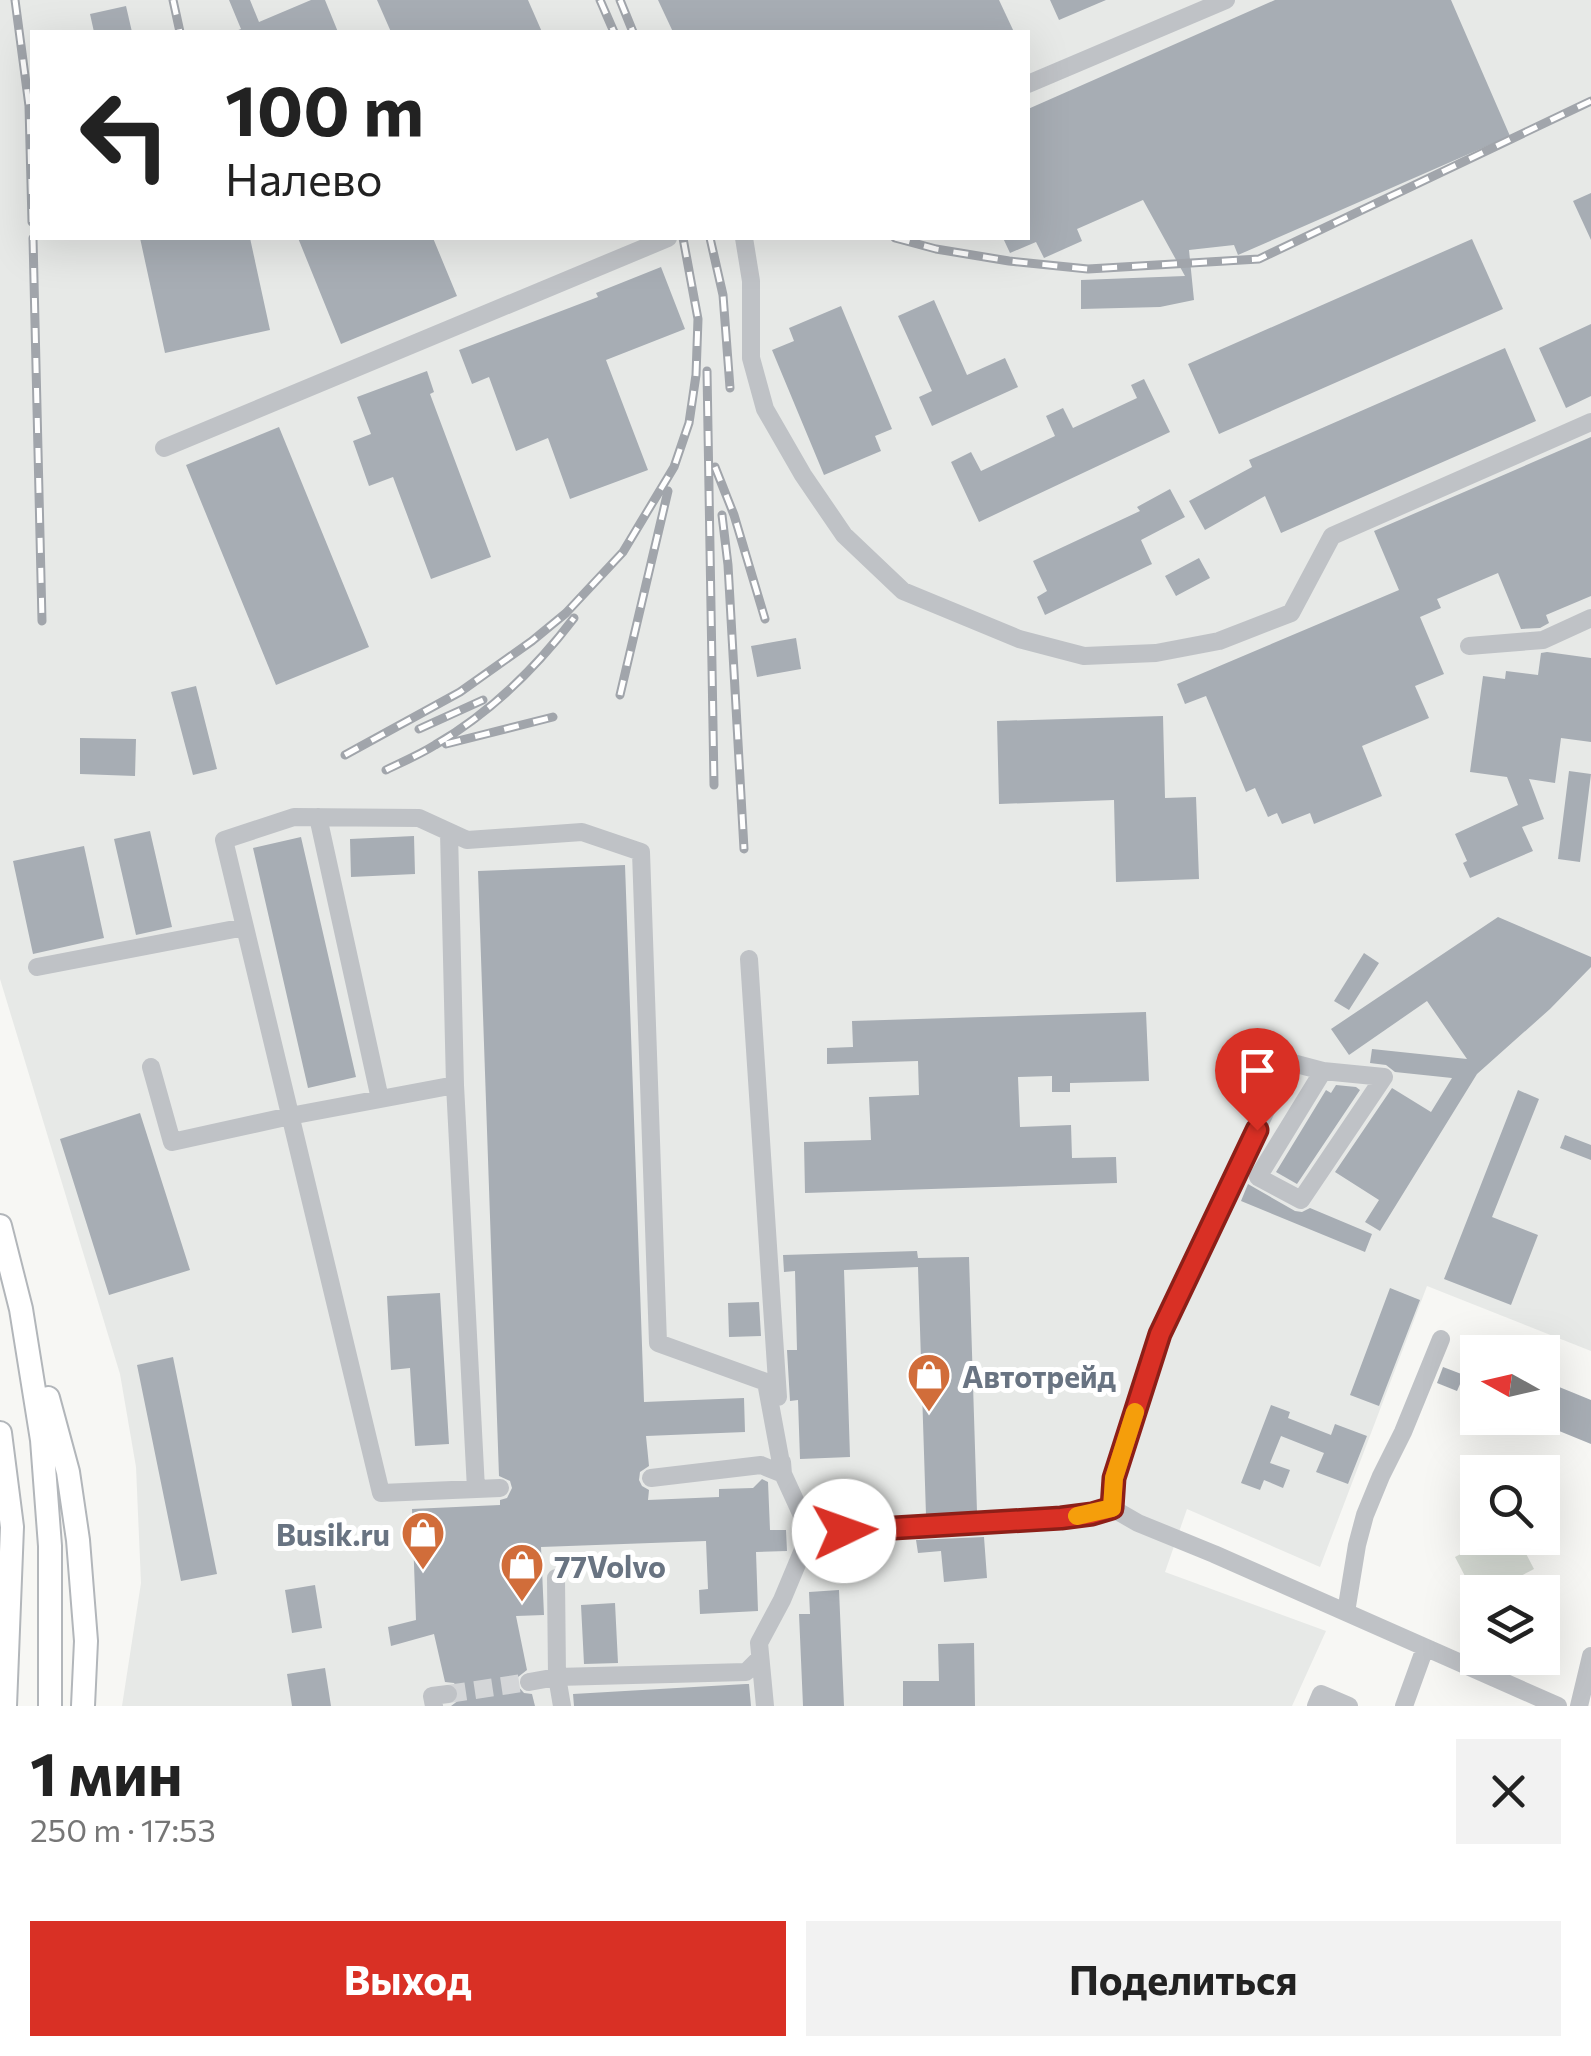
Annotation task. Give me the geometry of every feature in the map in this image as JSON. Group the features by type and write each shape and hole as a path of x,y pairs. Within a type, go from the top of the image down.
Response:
{"main road":[{"path":"0,1226 68,1472 86,1640 83,1706"},
{"path":"21,1309 42,1440 50,1546 50,1706"},
{"path":"0,1433 12,1527 5,1706"}],"street":[{"path":"1030,83 1226,0"},
{"path":"164,448 663,240"},
{"path":"744,240 751,281 750,358 765,408 803,475 844,535 903,591 1019,639 1084,656 1156,652 1219,641 1291,612 1332,536 1591,422"},
{"path":"1470,646 1543,640 1591,618"},
{"path":"318,817 380,1099"},
{"path":"500,1488 381,1493 224,840 294,818 419,818 467,840 582,832 641,852 658,1342 766,1382 783,1474 806,1509 810,1533 807,1559 759,1643 765,1706"},
{"path":"449,832 454,1085 476,1489"},
{"path":"37,967 245,927"},
{"path":"749,960 783,1474"},
{"path":"1112,1508 1114,1478 1160,1334 1289,1062 1324,1071 1384,1077 1301,1200 1258,1177 1324,1071"},
{"path":"151,1067 172,1142 454,1085"},
{"path":"1346,1612 1365,1514 1404,1432 1440,1340"},
{"path":"651,1478 760,1465 783,1474"},
{"path":"810,1533 992,1524 1092,1514 1112,1508 1138,1523 1558,1706"},
{"path":"556,1578 556,1678 562,1706"},
{"path":"1404,1706 1426,1648"},
{"path":"1579,1706 1591,1656"},
{"path":"530,1682 746,1672 760,1658"},
{"path":"1316,1706 1321,1694 1349,1706"}],"shaded area":[{"path":"0,0 1591,0 1591,1351 1560,1339 1560,1335 1551,1335 1427,1286 1320,1567 1187,1509 1165,1572 1326,1631 1292,1706 122,1706 141,1583 136,1467 120,1374 0,979"},
{"path":"1527,1555 1534,1569 1523,1575 1464,1575 1455,1557"}],"building":[{"path":"229,0 250,0 259,22 311,0 325,0 337,30 238,30"},
{"path":"377,0 528,0 541,30 390,30"},
{"path":"658,0 999,0 1013,30 672,30"},
{"path":"1050,0 1106,0 1059,20"},
{"path":"1275,0 1451,0 1510,136 1238,255 1234,245 1189,250 1194,300 1160,307 1081,309 1081,280 1185,276 1143,200 1077,229 1082,241 1044,258 1036,242 1010,253 1004,240 1030,240 1030,108"},
{"path":"126,6 132,30 94,30 90,14"},
{"path":"1591,193 1591,240 1573,201"},
{"path":"1472,239 1503,309 1219,434 1188,364"},
{"path":"140,240 250,240 270,330 165,353"},
{"path":"299,240 434,240 457,296 341,344"},
{"path":"661,267 685,329 606,360 648,470 570,499 548,438 516,451 489,377 472,384 459,350 598,297 596,293"},
{"path":"934,300 967,375 1005,358 1018,387 932,426 919,397 932,391 898,316"},
{"path":"841,306 892,429 875,436 881,451 824,475 772,350 794,341 789,328"},
{"path":"1591,324 1591,396 1566,408 1539,348"},
{"path":"1505,348 1536,421 1281,533 1265,496 1205,530 1189,501 1252,467 1249,460"},
{"path":"427,371 434,392 430,394 491,557 431,579 393,477 369,486 353,441 371,434 357,397"},
{"path":"1144,379 1170,432 979,522 951,462 971,452 981,471 1055,436 1046,416 1063,408 1073,428 1137,398 1131,385"},
{"path":"279,427 369,647 276,685 186,465"},
{"path":"1591,437 1591,596 1546,615 1549,623 1540,628 1521,629 1498,573 1437,599 1441,608 1420,617 1444,674 1415,686 1429,718 1362,746 1382,796 1314,824 1310,813 1282,824 1277,813 1268,817 1255,788 1246,792 1206,696 1185,704 1177,684 1399,590 1374,531"},
{"path":"1170,489 1185,517 1141,540 1152,564 1045,615 1037,597 1047,591 1033,561 1140,511 1137,507"},
{"path":"1199,558 1210,578 1176,596 1165,576"},
{"path":"796,638 801,669 757,677 751,646"},
{"path":"1541,653 1591,658 1591,742 1561,738 1555,783 1529,779 1544,819 1522,827 1533,851 1470,878 1455,834 1518,805 1507,777 1470,772 1483,676 1505,679 1506,671 1538,675"},
{"path":"196,686 217,769 193,775 171,692"},
{"path":"1163,716 1165,798 1196,797 1199,879 1116,882 1114,800 999,804 997,721"},
{"path":"80,738 136,739 135,776 80,774"},
{"path":"1569,771 1591,774 1580,862 1558,859"},
{"path":"150,831 172,927 136,935 114,839"},
{"path":"414,836 415,874 351,877 350,839"},
{"path":"301,837 356,1077 308,1088 253,848"},
{"path":"84,846 104,938 33,954 13,861"},
{"path":"625,865 644,1402 744,1398 745,1432 646,1436 649,1466 640,1472 639,1480 649,1490 648,1500 719,1497 719,1489 753,1488 762,1479 768,1482 770,1530 786,1530 787,1551 756,1552 758,1611 700,1614 699,1590 708,1589 706,1541 541,1547 544,1615 516,1616 527,1670 518,1677 517,1685 524,1693 532,1694 535,1706 451,1706 459,1700 460,1692 454,1683 445,1682 434,1634 391,1646 388,1627 416,1620 412,1509 500,1505 512,1488 510,1481 499,1476 478,871"},
{"path":"1498,917 1591,957 1591,967 1477,1074 1380,1231 1365,1222 1379,1200 1335,1172 1392,1088 1431,1112 1452,1078 1395,1072 1386,1065 1370,1063 1372,1049 1467,1059 1427,1001 1349,1055 1331,1029"},
{"path":"1364,953 1379,963 1349,1010 1334,1001"},
{"path":"1146,1012 1149,1081 1070,1083 1070,1092 1052,1092 1052,1076 1018,1077 1020,1127 1071,1125 1072,1158 1116,1157 1117,1183 805,1193 804,1142 871,1140 869,1097 919,1095 918,1061 827,1064 827,1048 853,1047 852,1021"},
{"path":"1336,1085 1360,1090 1297,1184 1276,1172 1326,1090 1331,1093"},
{"path":"1518,1090 1539,1099 1492,1217 1538,1235 1511,1305 1444,1279"},
{"path":"140,1113 190,1270 109,1295 60,1139"},
{"path":"1565,1135 1591,1145 1591,1160 1560,1148"},
{"path":"1248,1184 1295,1211 1310,1208 1372,1234 1365,1252 1241,1201"},
{"path":"917,1251 918,1258 969,1257 977,1512 926,1515 918,1267 844,1270 850,1457 800,1459 798,1400 790,1401 787,1350 797,1350 795,1271 784,1272 783,1255"},
{"path":"1390,1288 1420,1300 1379,1406 1350,1395"},
{"path":"440,1293 449,1444 415,1446 410,1368 391,1370 387,1296"},
{"path":"759,1302 761,1336 729,1337 728,1303"},
{"path":"173,1357 217,1574 181,1581 137,1365"},
{"path":"1443,1367 1460,1373 1457,1391 1437,1383"},
{"path":"1560,1387 1591,1400 1591,1444 1560,1431"},
{"path":"1271,1405 1290,1412 1288,1418 1331,1435 1335,1424 1367,1436 1348,1484 1316,1472 1324,1453 1281,1436 1270,1463 1290,1470 1283,1488 1264,1480 1260,1490 1241,1483"},
{"path":"984,1537 987,1578 944,1582 941,1551 918,1553 916,1540"},
{"path":"315,1585 322,1628 292,1633 285,1590"},
{"path":"839,1590 844,1706 803,1706 799,1614 810,1614 809,1592"},
{"path":"615,1603 618,1663 584,1664 581,1605"},
{"path":"974,1643 975,1706 903,1706 903,1681 939,1681 938,1644"},
{"path":"325,1668 331,1706 292,1706 287,1674"},
{"path":"749,1684 751,1706 574,1706 573,1694"}],"tunnel":[{"path":"448,1694 529,1682"}],"railway":[{"path":"15,0 30,145"},
{"path":"173,0 180,30"},
{"path":"600,0 613,30"},
{"path":"620,0 632,30"},
{"path":"902,240 1009,261 1088,269 1259,259 1591,101"},
{"path":"33,240 42,621"},
{"path":"345,755 460,692 532,641 566,613 623,552 674,467 689,423 698,319 683,240"},
{"path":"710,240 723,295 730,388"},
{"path":"707,371 714,785"},
{"path":"715,467 734,515 765,619"},
{"path":"620,695 668,491"},
{"path":"722,515 744,849"},
{"path":"386,770 435,745 493,704 528,672 574,618"},
{"path":"419,729 483,700"},
{"path":"446,744 553,717"}],"slow traffic":[{"path":"1077,1516 1112,1508 1114,1478 1135,1412"}],"place":[{"name":"Автотрейд","path":"929,1413"},
{"name":"Busik.ru","path":"423,1571"},
{"name":"77Volvo","path":"522,1603"}],"route":[{"path":"844,1531 1061,1518 1112,1508 1114,1478 1160,1334 1257,1130"}]}
